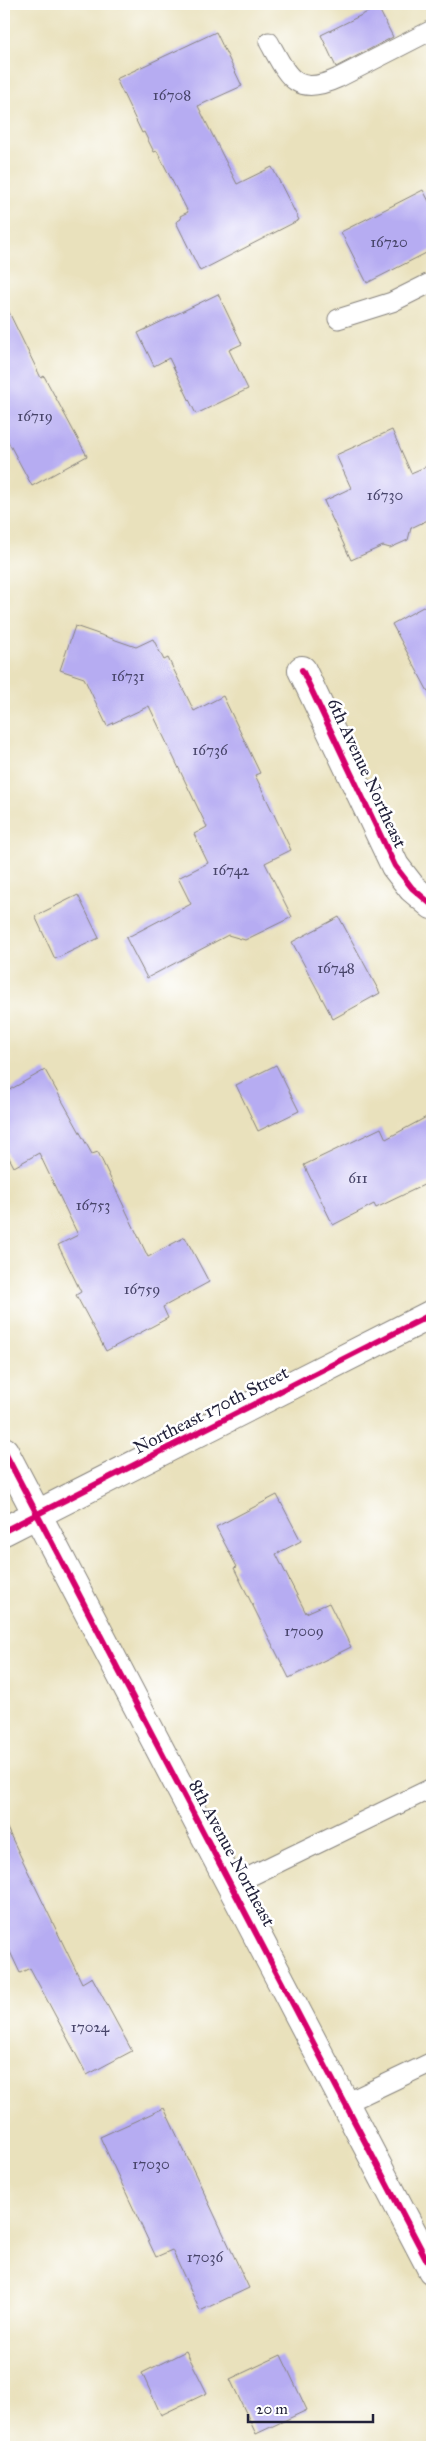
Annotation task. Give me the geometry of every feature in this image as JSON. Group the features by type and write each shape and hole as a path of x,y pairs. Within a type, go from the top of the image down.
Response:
{"street":[{"name":"6th Avenue Northeast","path":"302,670 395,866 412,888 432,905"},
{"name":"Northeast 170th Street","path":"4,1531 432,1314"},
{"name":"8th Avenue Northeast","path":"4,1451 430,2260"}],"lane":[{"path":"269,42 289,77 298,84 310,87 331,82 432,30"},
{"path":"338,319 392,302 432,282"},
{"path":"232,1885 432,1788"},
{"path":"346,2103 432,2062"}],"building":[{"path":"378,7 393,37 336,67 321,35"},
{"path":"216,32 242,86 198,106 237,184 272,167 299,220 200,271 176,222 181,219 180,216 188,212 157,151 154,152 144,132 142,133 116,79"},
{"path":"423,190 432,207 432,250 367,283 341,232"},
{"path":"218,294 242,344 229,350 248,389 196,414 169,358 154,366 138,333"},
{"path":"4,302 41,378 44,376 87,456 32,486 4,434"},
{"path":"392,430 411,473 432,464 432,518 411,528 408,540 390,548 383,546 351,560 324,501 351,488 336,455"},
{"path":"432,602 432,699 392,624"},
{"path":"75,626 136,647 153,639 164,660 168,658 194,711 223,696 260,773 255,775 291,850 265,863 292,917 245,940 228,935 147,978 126,938 191,904 178,878 208,863 194,834 207,827 149,706 107,726 84,678 60,670"},
{"path":"78,895 99,938 55,959 35,916"},
{"path":"339,917 380,993 333,1019 292,942"},
{"path":"276,1065 299,1111 258,1131 236,1085"},
{"path":"45,1070 92,1154 98,1152 148,1257 185,1237 209,1282 163,1307 168,1318 106,1351 76,1295 81,1292 58,1245 78,1235 39,1153 14,1167 4,1148 4,1093"},
{"path":"432,1114 432,1181 376,1208 374,1204 333,1225 304,1165 381,1128 386,1139"},
{"path":"277,1495 301,1541 276,1554 306,1613 329,1603 351,1647 289,1678 234,1568 237,1567 216,1527"},
{"path":"4,1822 82,1983 92,1977 132,2051 87,2075 30,1968 20,1973 4,1939"},
{"path":"164,2108 249,2288 200,2311 172,2250 156,2257 100,2137"},
{"path":"186,2351 207,2393 161,2415 142,2373"},
{"path":"281,2355 307,2410 256,2434 230,2379"}],"cycle path":[{"path":"302,670 395,866 412,888 432,905"},
{"path":"4,1531 432,1314"},
{"path":"4,1451 432,2270"}]}
